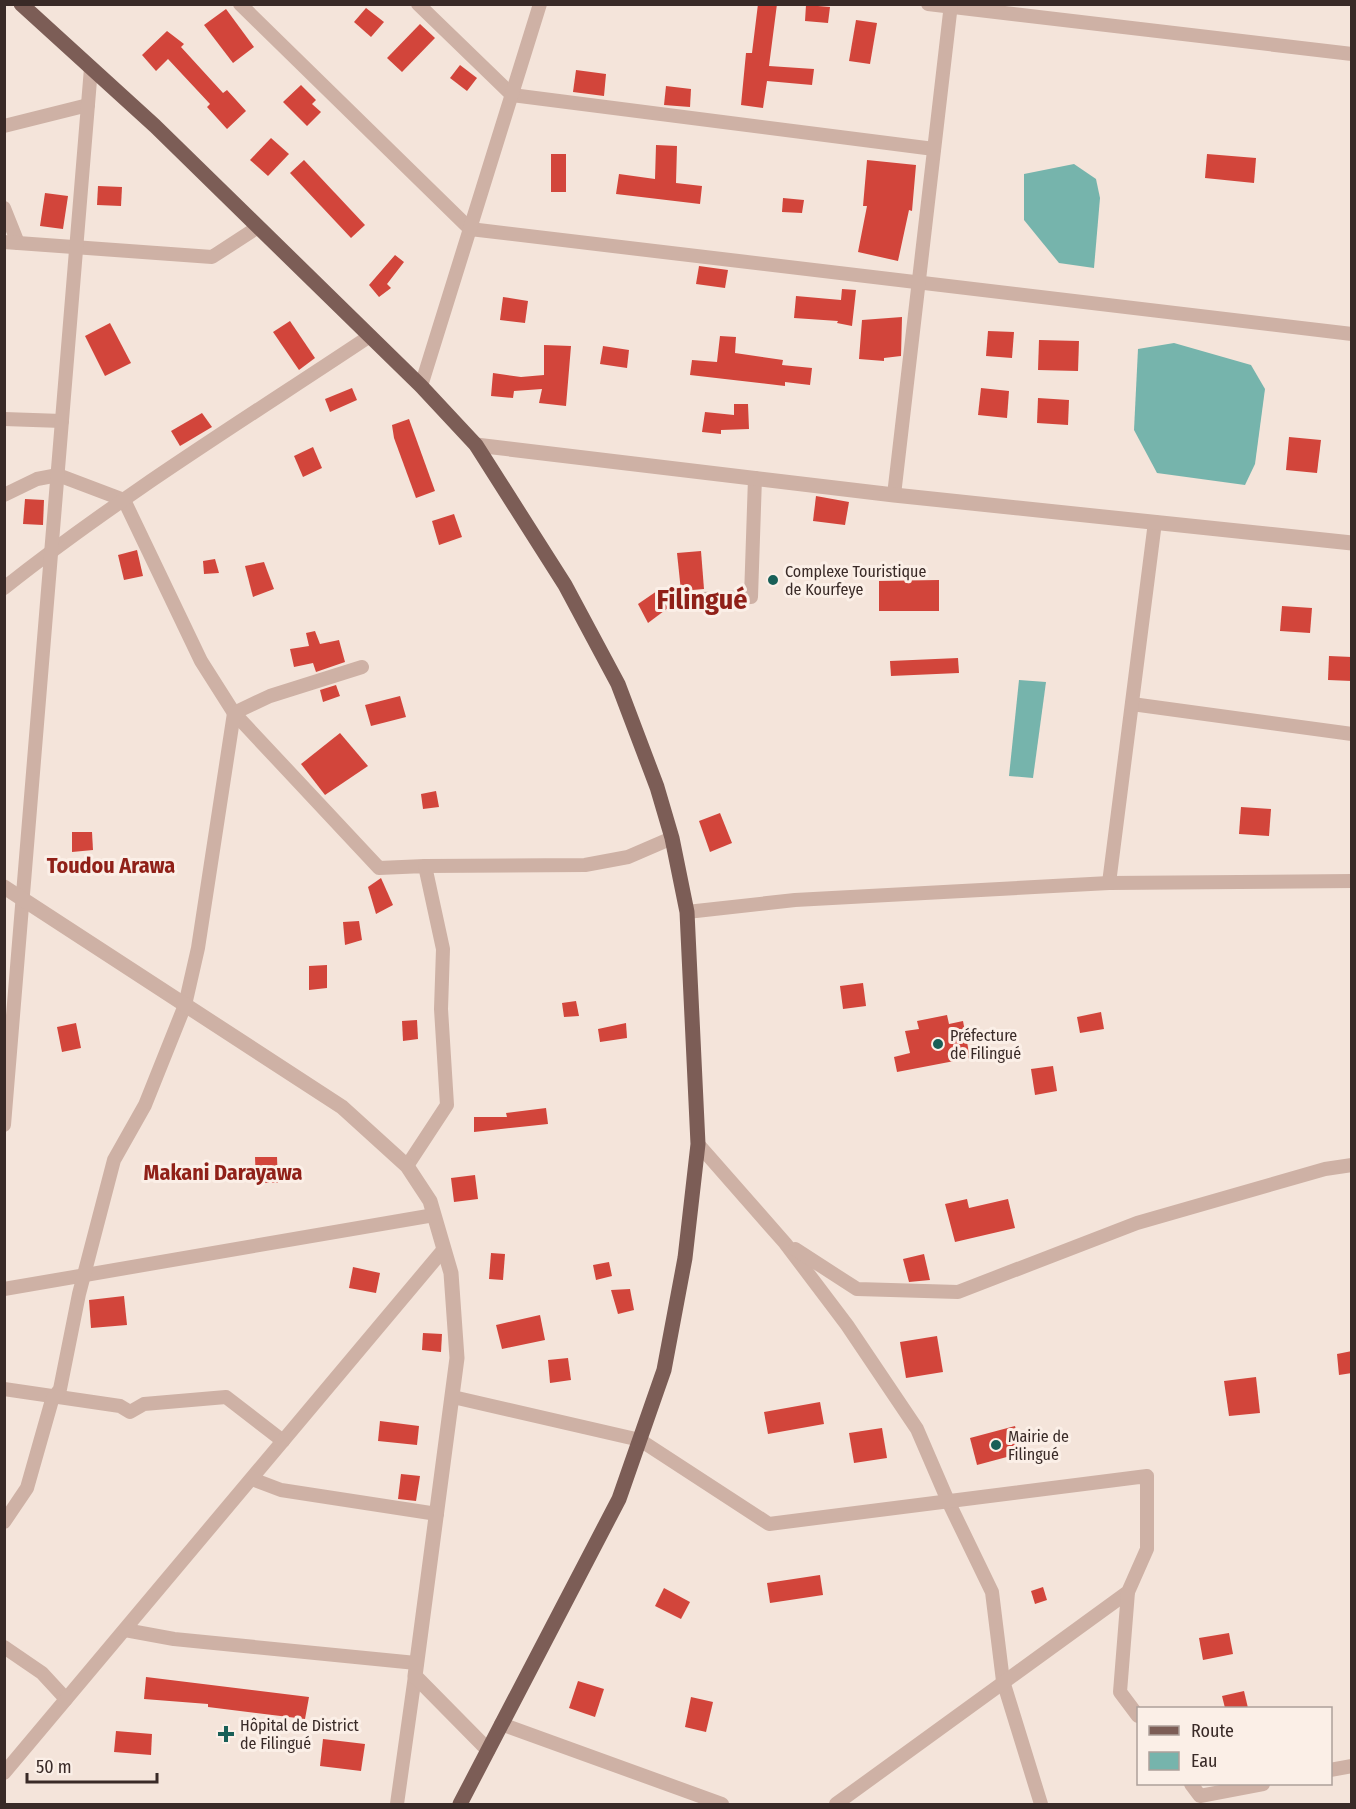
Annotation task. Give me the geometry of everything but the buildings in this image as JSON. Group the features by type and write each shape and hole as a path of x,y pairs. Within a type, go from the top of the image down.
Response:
{"main road":[{"path":"21,4 155,126 421,386 476,445 566,585 618,684 657,787 672,838 687,912 698,1144 685,1258 664,1370 619,1499 460,1804"}],"street":[{"path":"240,4 470,229 1352,334"},
{"path":"418,4 512,95 934,149"},
{"path":"421,386 540,4"},
{"path":"928,4 1352,54"},
{"path":"894,495 951,6"},
{"path":"4,1125 91,68"},
{"path":"4,126 88,105"},
{"path":"4,208 11,242 212,257 258,227"},
{"path":"4,588 51,550 370,336"},
{"path":"4,419 62,421"},
{"path":"476,445 894,495 1352,543"},
{"path":"4,495 37,479 58,475 124,500 201,661 234,713 379,868 585,865 628,857 672,838"},
{"path":"702,599 751,597 755,478"},
{"path":"1109,883 1155,522"},
{"path":"234,713 270,696 362,667"},
{"path":"1131,704 1352,734"},
{"path":"4,1522 27,1488 52,1400 60,1389 114,1160 145,1105 185,1005 198,948 234,713"},
{"path":"407,1167 447,1105 441,1009 443,949 425,866"},
{"path":"687,912 795,900 1109,883 1352,881"},
{"path":"4,887 342,1107 407,1167 430,1201 451,1273 457,1358 398,1804"},
{"path":"698,1144 785,1243 847,1325 918,1429 948,1502 992,1593 1003,1681 1041,1804"},
{"path":"785,1243 857,1289 958,1292 1137,1223 1325,1169 1352,1165"},
{"path":"4,1289 434,1215"},
{"path":"4,1773 444,1249"},
{"path":"4,1389 120,1406 130,1412 144,1404 226,1397 283,1441"},
{"path":"453,1397 640,1440 769,1524 1147,1476 1147,1549 1128,1593 1120,1692 1137,1715"},
{"path":"252,1479 281,1490 436,1514"},
{"path":"836,1804 1003,1681 1128,1593"},
{"path":"125,1630 174,1639 415,1670 488,1750"},
{"path":"4,1647 42,1672 66,1699"},
{"path":"501,1724 722,1804"},
{"path":"1332,1770 1352,1766"},
{"path":"1192,1785 1200,1796 1258,1785"}],"water":[{"path":"1074,164 1096,179 1100,198 1094,268 1059,263 1024,220 1024,174"},
{"path":"1174,343 1251,365 1265,389 1255,464 1245,485 1157,473 1134,430 1138,349"},
{"path":"1019,680 1046,682 1033,778 1009,776"}],"place":[{"name":"Complexe Touristique de Kourfeye","path":"773,580"},
{"name":"Préfecture de Filingué","path":"938,1044"},
{"name":"Mairie de Filingué","path":"996,1445"},
{"name":"Hôpital de District de Filingué","path":"226,1734"}],"district":[{"name":"Filingué","path":"702,599"},
{"name":"Toudou Arawa","path":"111,865"},
{"name":"Makani Darayawa","path":"223,1172"}]}
